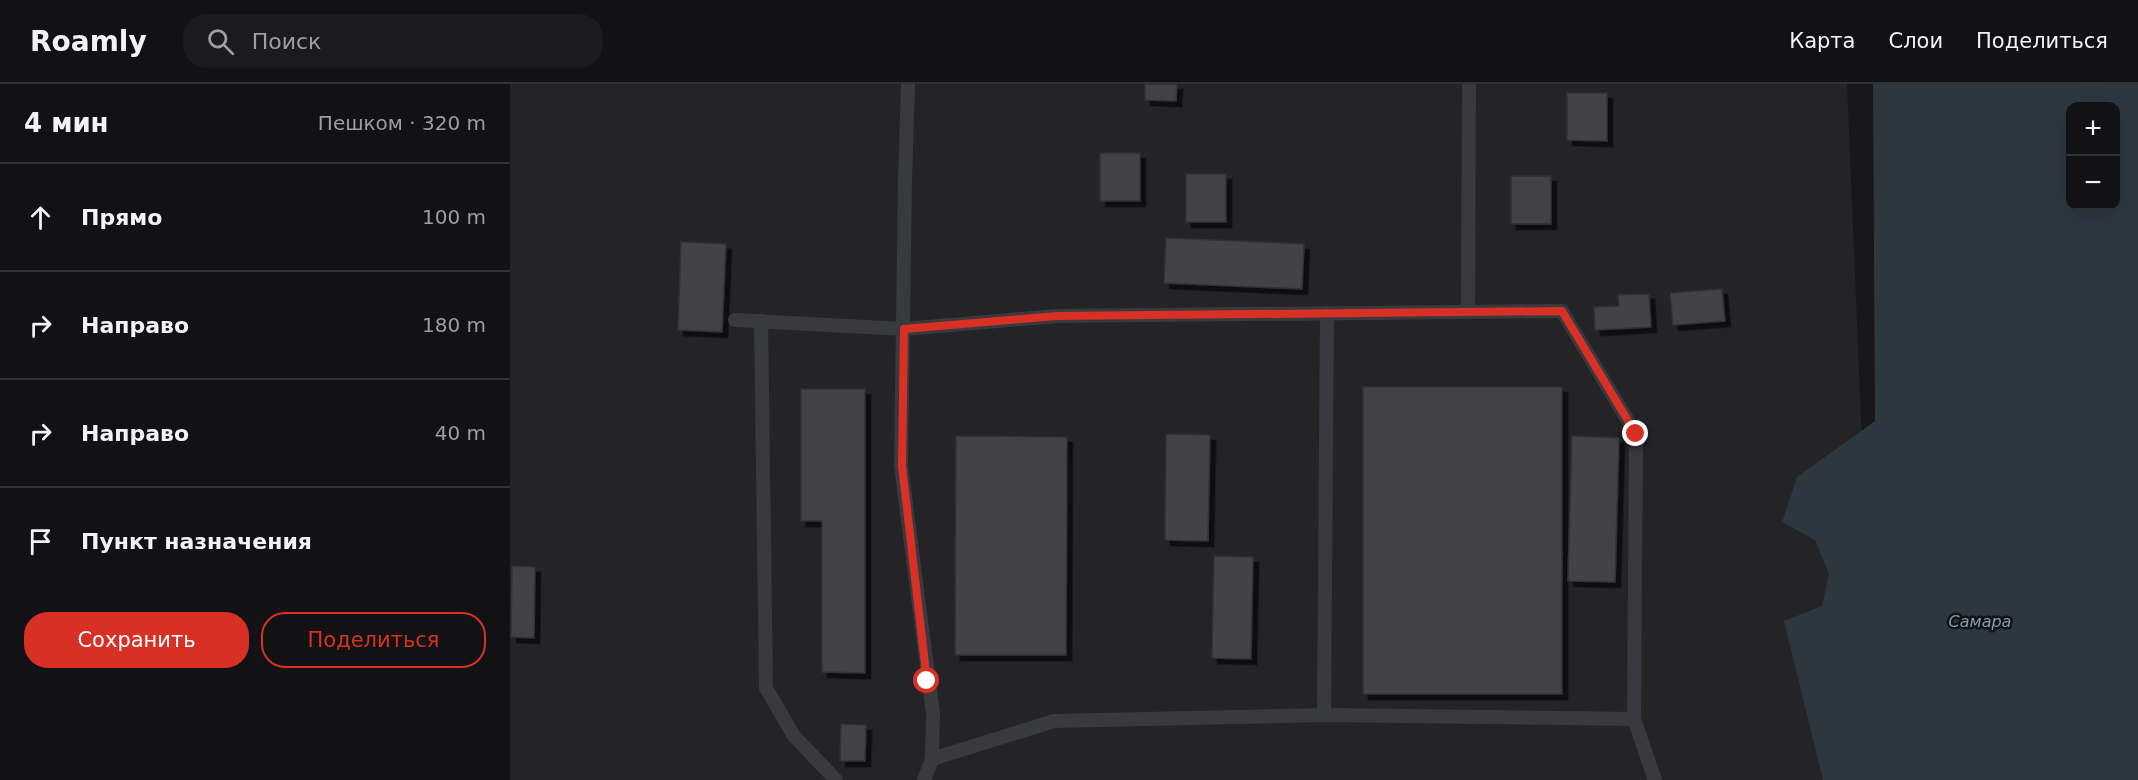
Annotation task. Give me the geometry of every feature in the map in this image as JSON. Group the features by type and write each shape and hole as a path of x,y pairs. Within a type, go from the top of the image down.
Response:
{"lane":[{"path":"908,84 902,466 933,713 932,759 924,780"},
{"path":"1468,312 1469,84"},
{"path":"735,320 904,329 1056,316 1562,311 1636,434 1634,719 1654,780"},
{"path":"1324,715 1327,313"},
{"path":"761,321 766,688 794,736 836,780"},
{"path":"932,759 1054,721 1324,715 1634,719"}],"shaded area":[{"path":"510,84 1847,84 1876,780 510,780"}],"water":[{"name":"Самара","path":"1873,84 2138,84 2138,780 1823,780 1784,621 1822,606 1829,574 1815,540 1782,522 1797,477 1875,421"}],"building":[{"path":"1145,84 1177,84 1176,101 1145,100"},
{"path":"1567,93 1607,93 1607,141 1567,140"},
{"path":"1100,153 1140,153 1140,201 1100,201"},
{"path":"1186,174 1226,174 1226,222 1186,222"},
{"path":"1511,176 1551,176 1551,224 1511,224"},
{"path":"1166,238 1304,244 1302,289 1164,283"},
{"path":"681,242 726,244 722,332 678,330"},
{"path":"1722,289 1725,321 1673,325 1670,293"},
{"path":"1649,294 1651,327 1595,330 1594,307 1619,306 1618,295"},
{"path":"1363,387 1562,387 1562,694 1363,694"},
{"path":"801,389 865,389 865,673 822,672 822,521 801,521"},
{"path":"1166,434 1210,435 1208,541 1165,540"},
{"path":"956,436 1067,437 1066,655 955,655"},
{"path":"1572,436 1619,438 1615,582 1568,581"},
{"path":"1214,556 1253,557 1251,659 1212,658"},
{"path":"512,566 535,567 534,638 511,637"},
{"path":"841,724 866,725 865,761 840,761"}],"route":[{"path":"927,681 903,490 904,329 1056,316 1562,311 1636,434"}]}
